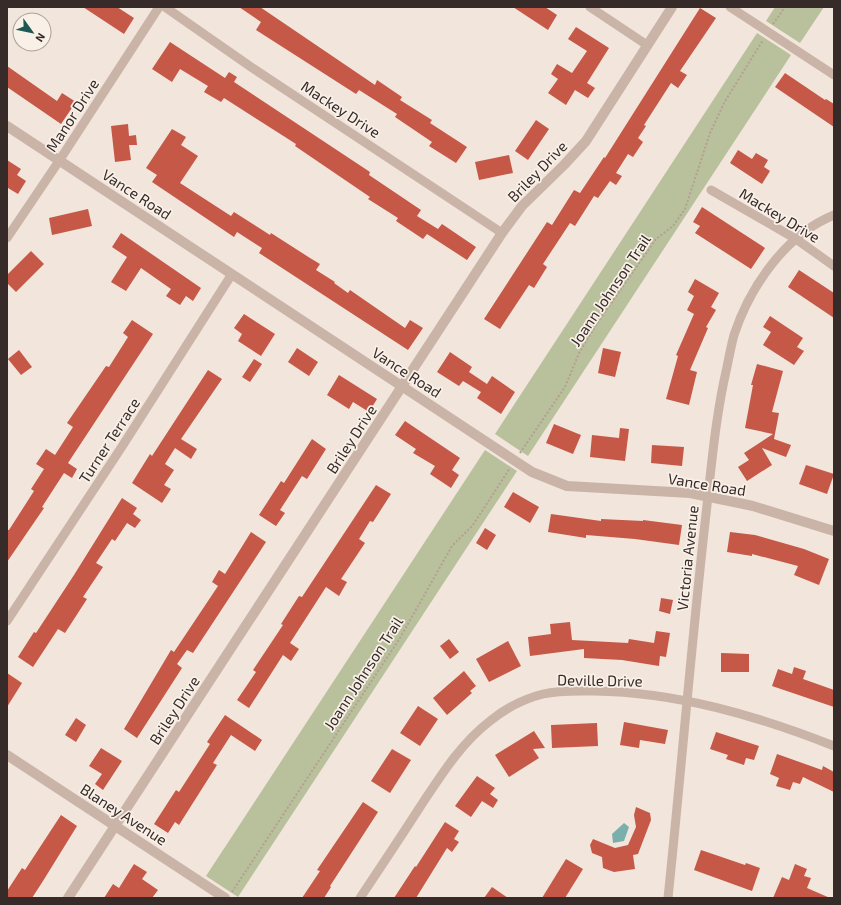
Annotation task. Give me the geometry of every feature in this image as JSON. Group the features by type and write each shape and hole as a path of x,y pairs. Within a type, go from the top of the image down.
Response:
{"street":[{"name":"Manor Drive","path":"7,238 159,7"},
{"name":"Mackey Drive","path":"165,7 251,67 502,233"},
{"path":"590,7 647,45"},
{"name":"Briley Drive","path":"68,898 502,233 522,206 586,141 672,7"},
{"path":"730,7 834,75"},
{"name":"Vance Road","path":"7,126 402,388 532,472 550,481 567,486 690,493 753,506 834,531"},
{"name":"Mackey Drive","path":"711,190 796,239 834,266"},
{"name":"Victoria Avenue","path":"668,898 708,497 720,398 734,336 748,303 758,286 784,250 806,230 834,215"},
{"name":"Turner Terrace","path":"7,621 123,445 232,274"},
{"name":"Deville Drive","path":"360,898 448,766 472,736 505,710 524,700 545,694 574,691 625,692 688,701 766,721 834,746"},
{"name":"Blaney Avenue","path":"7,755 225,898"}],"path":[{"path":"774,23 784,7"},
{"name":"Joann Johnson Trail","path":"524,447 565,387 579,353 598,322 656,239 673,226 685,208 710,133 724,103 763,39"},
{"name":"Joann Johnson Trail","path":"237,885 400,638 452,546 473,525 507,473"}],"green space":[{"path":"775,7 824,7 800,43 766,21"},
{"path":"757,33 791,55 528,456 495,434"},
{"path":"485,450 517,471 238,897 206,876"}],"water":[{"path":"624,823 629,827 624,841 613,843 612,834"}],"building":[{"path":"83,7 117,7 134,18 124,34"},
{"path":"239,7 260,7 375,85 377,80 402,97 400,100 432,120 430,123 467,147 456,163 429,146 432,142 395,117 397,114 359,90 356,94 256,30 261,22"},
{"path":"513,7 545,7 557,15 548,30"},
{"path":"700,8 716,18 680,71 687,75 678,88 671,83 644,125 646,126 638,138 643,142 633,157 628,154 616,173 622,176 616,185 610,181 598,198 594,196 575,226 570,223 543,264 547,267 534,288 529,285 500,329 484,319 547,222 552,225 574,190 580,193 604,157 605,158"},
{"path":"576,27 609,48 587,83 595,88 588,98 575,90 566,105 548,93 558,79 551,74 557,64 572,73 587,51 568,39"},
{"path":"170,42 225,78 229,72 237,77 234,82 370,172 369,175 421,210 417,216 438,229 442,224 476,247 467,260 427,234 423,239 396,221 398,218 368,199 370,197 295,146 296,144 224,98 221,102 204,92 208,86 180,69 172,82 152,69"},
{"path":"7,66 57,101 62,93 76,102 61,124 7,87"},
{"path":"785,73 825,100 826,99 834,104 834,127 775,87"},
{"path":"536,120 549,129 528,160 515,151"},
{"path":"128,124 129,136 136,135 137,145 129,145 131,160 115,162 111,126"},
{"path":"172,129 186,137 181,145 198,156 180,183 231,216 234,212 320,264 316,270 335,282 334,283 348,293 350,290 405,328 410,320 423,328 408,350 259,253 262,248 237,232 234,237 152,182 157,175 146,168"},
{"path":"738,150 752,159 756,153 768,160 764,167 770,171 762,184 730,163"},
{"path":"509,155 513,173 479,180 475,162"},
{"path":"7,160 21,169 17,175 26,181 18,194 8,188 7,190"},
{"path":"702,207 765,248 751,269 695,233 700,226 693,222"},
{"path":"88,209 92,226 52,235 49,218"},
{"path":"121,233 201,288 193,301 186,296 180,305 166,296 171,289 141,268 126,291 111,282 127,257 112,247"},
{"path":"31,251 44,264 16,292 7,283 7,275"},
{"path":"799,270 834,293 834,318 788,287"},
{"path":"695,279 719,293 711,307 716,310 706,327 708,328 690,370 697,372 689,405 666,399 678,356 676,355 694,314 687,310 694,296 688,292"},
{"path":"244,314 275,334 261,356 238,341 242,334 234,328"},
{"path":"770,316 803,338 797,347 804,351 794,365 763,345 771,332 763,327"},
{"path":"132,320 153,334 68,463 77,469 72,478 64,473 42,507 44,508 7,562 7,530 9,530 34,491 31,489 44,469 36,464 46,449 55,455 73,427 67,423 106,366 109,367 128,337 123,333"},
{"path":"297,348 318,362 309,376 288,362"},
{"path":"603,348 621,352 615,377 598,373"},
{"path":"19,350 32,367 21,375 8,359"},
{"path":"450,352 472,367 469,372 487,384 492,376 515,392 501,414 477,398 481,392 463,381 459,386 437,372"},
{"path":"254,359 262,364 250,382 242,377"},
{"path":"757,364 783,371 772,412 779,413 774,439 791,445 786,457 762,448 772,465 747,481 738,467 749,460 744,453 773,434 745,428 753,385 751,385"},
{"path":"208,370 222,379 181,439 197,449 191,459 175,448 165,464 174,470 164,485 171,489 162,503 132,483 150,454 152,456"},
{"path":"339,375 377,399 369,412 353,402 349,409 327,395"},
{"path":"405,421 460,458 452,470 459,475 451,488 430,474 435,466 413,453 416,449 395,435"},
{"path":"554,424 581,435 573,454 546,443"},
{"path":"620,428 629,429 625,461 590,457 592,435 619,438"},
{"path":"312,439 326,449 307,479 302,476 280,510 285,513 276,526 259,515 281,481 284,483"},
{"path":"652,445 684,447 682,466 651,463"},
{"path":"806,465 834,474 827,494 799,484"},
{"path":"376,485 391,494 373,522 370,521 359,539 365,543 341,579 347,582 339,596 326,587 290,643 299,649 291,661 283,655 249,708 237,700 256,672 253,670 283,625 281,624 299,596 302,597"},
{"path":"513,492 539,507 530,523 504,507"},
{"path":"122,498 137,508 133,514 141,520 135,528 127,523 115,541 112,539 96,563 103,567 83,597 87,599 65,633 58,629 33,667 18,657 34,632 36,633 74,575"},
{"path":"551,514 601,521 601,519 643,520 682,525 679,545 635,539 586,535 586,538 548,532"},
{"path":"485,528 496,535 487,550 476,543"},
{"path":"251,532 266,542 193,653 187,650 177,664 182,668 137,738 124,729 171,650 174,652 218,586 212,582 219,570 225,574"},
{"path":"730,532 755,535 804,549 829,559 819,585 794,575 798,566 752,554 752,556 727,552"},
{"path":"661,598 673,600 670,614 659,611"},
{"path":"570,622 572,640 628,643 629,639 654,643 656,631 670,633 666,657 660,656 659,666 622,660 584,658 584,649 530,656 528,637 551,634 550,624"},
{"path":"449,639 459,652 450,659 440,646"},
{"path":"508,641 521,666 489,682 476,659"},
{"path":"721,653 749,654 749,672 721,672"},
{"path":"794,667 806,671 803,679 834,690 834,707 772,686 778,669 792,674"},
{"path":"464,671 476,686 470,691 472,693 447,715 433,698"},
{"path":"7,673 22,683 7,707"},
{"path":"418,706 438,719 420,746 400,733"},
{"path":"225,715 262,740 255,751 231,735 213,763 217,765 179,825 175,822 168,833 154,824 176,790 179,792 210,744 207,742"},
{"path":"76,718 86,725 76,742 65,735"},
{"path":"624,722 668,730 665,744 640,740 639,748 620,745"},
{"path":"597,723 598,746 552,748 551,725"},
{"path":"534,731 545,748 533,749 539,758 509,777 495,755"},
{"path":"716,732 759,746 754,760 746,758 744,765 726,759 728,755 710,749"},
{"path":"101,748 122,761 103,790 95,784 102,774 89,766"},
{"path":"392,749 411,760 390,793 371,781"},
{"path":"777,754 822,770 823,766 834,772 834,792 803,777 800,784 793,782 790,790 776,786 779,778 770,774"},
{"path":"477,776 495,788 490,794 498,800 493,808 482,801 471,817 455,806"},
{"path":"363,802 378,812 330,886 331,887 324,898 302,898 320,871 317,870"},
{"path":"636,807 650,813 651,820 638,854 633,855 635,869 614,872 603,868 602,857 592,853 590,845 593,839 615,848 628,845 636,827 634,815"},
{"path":"61,815 77,826 32,898 7,898 7,891 22,868 25,870"},
{"path":"445,822 459,831 454,839 459,842 452,852 447,848 416,898 394,898 415,866 416,867"},
{"path":"701,850 745,865 746,863 760,868 752,891 694,870"},
{"path":"566,859 583,869 565,898 542,898"},
{"path":"134,864 147,872 142,879 158,890 152,898 104,898 113,884 119,888"},
{"path":"795,864 807,869 804,876 811,878 807,888 830,898 773,898 782,877 789,880"},
{"path":"492,887 508,898 484,898"}]}
